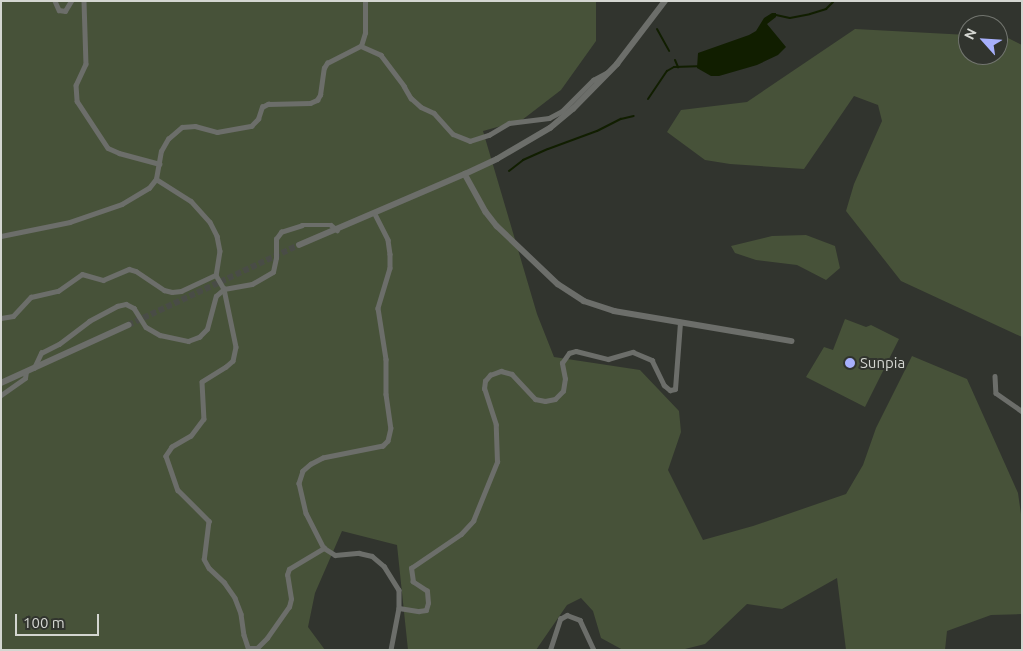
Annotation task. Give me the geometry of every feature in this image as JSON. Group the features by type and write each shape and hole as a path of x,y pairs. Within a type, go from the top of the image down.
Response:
{"street":[{"path":"56,1 59,10 65,11 71,1"},
{"path":"84,1 86,64 74,92 77,101 108,148 119,153 160,164"},
{"path":"1,236 45,228 106,211 122,204 148,188 156,179 161,151 168,139 182,127 195,126 217,132 252,126 258,119 262,108 268,104 310,103 317,100 320,96 324,68 327,63 361,46 365,33 365,1"},
{"path":"299,245 338,230 465,174 497,159 550,128 612,70 646,29 665,1"},
{"path":"361,46 381,55 411,98 421,107 434,113 453,134 470,141 489,135 509,123 549,118 562,111 593,80 612,70"},
{"path":"465,174 486,212 498,226 558,284 584,301 614,311 791,341"},
{"path":"156,179 191,202 210,222 217,236 220,251 216,275 224,289 236,347 233,360 226,367 211,374 202,382 204,419 192,436 172,447 166,456 178,490 209,521 204,559 209,568 224,582 235,598 241,614 244,635 249,649 257,648 267,638 289,607 291,599 286,575 289,569 324,548"},
{"path":"375,214 388,240 390,254 390,268 378,308 386,359 386,394 391,428 388,441 383,446 323,458 303,471 298,483 304,505 324,548 335,555 359,553 372,556 384,566 399,590 399,608 391,650"},
{"path":"34,368 41,353 60,344 89,321 117,306 126,304 134,308 146,327 160,335 188,341 199,337 207,329 216,296 224,289 252,284 273,272 276,258 276,239 281,232 302,225 331,225 338,230"},
{"path":"1,318 13,316 31,297 58,291 82,274 103,280 129,269 136,271 164,290 172,292 181,291 216,275"},
{"path":"399,608 418,611 426,610 428,603 427,591 413,582 411,568 461,534 473,521 497,462 496,425 484,389 485,381 490,375 501,371 512,374 535,399 555,400 563,391 565,379 562,363 569,353 576,350 608,359 633,352 652,360 664,385 670,390 675,389 680,322"},
{"path":"1,383 128,325"},
{"path":"1,395 25,378 26,372"},
{"path":"995,376 996,393 1022,411"},
{"path":"550,650 560,619 567,615 580,620 594,650"}],"shaded area":[{"path":"1,1 596,1 596,41 561,90 522,120 483,131 537,314 554,357 640,370 679,411 681,432 668,470 703,540 753,526 846,494 863,465 876,428 912,356 967,379 1018,493 1022,521 1022,614 991,615 947,631 945,650 846,650 837,578 782,609 747,604 705,644 681,650 623,650 601,638 593,611 581,598 567,605 536,650 408,650 397,545 342,531 315,593 308,627 325,650 1,650"},
{"path":"772,13 776,13 776,17 767,24 786,47 778,55 757,65 719,76 711,76 697,68 698,53 749,35 756,31 764,18"},
{"path":"855,29 958,34 958,65 1008,65 1008,38 1022,45 1022,337 901,281 846,211 854,184 882,121 878,105 854,96 804,169 730,164 705,160 667,132 681,110 747,102"},
{"path":"806,235 835,246 840,268 826,280 797,265 756,260 735,253 731,246 772,236"},
{"name":"Sunpia","path":"845,319 866,327 871,325 899,339 865,407 806,377 824,347 833,350"}],"waterway":[{"path":"776,15 790,18 810,14 826,9 833,2"},
{"path":"657,29 669,51"},
{"path":"675,60 678,67"},
{"path":"648,99 667,71 674,67 697,66"},
{"path":"509,171 523,160 597,131 621,119 634,116"}],"tunnel":[{"path":"128,325 299,245"}],"place":[{"name":"Sunpia","path":"850,363"}]}
